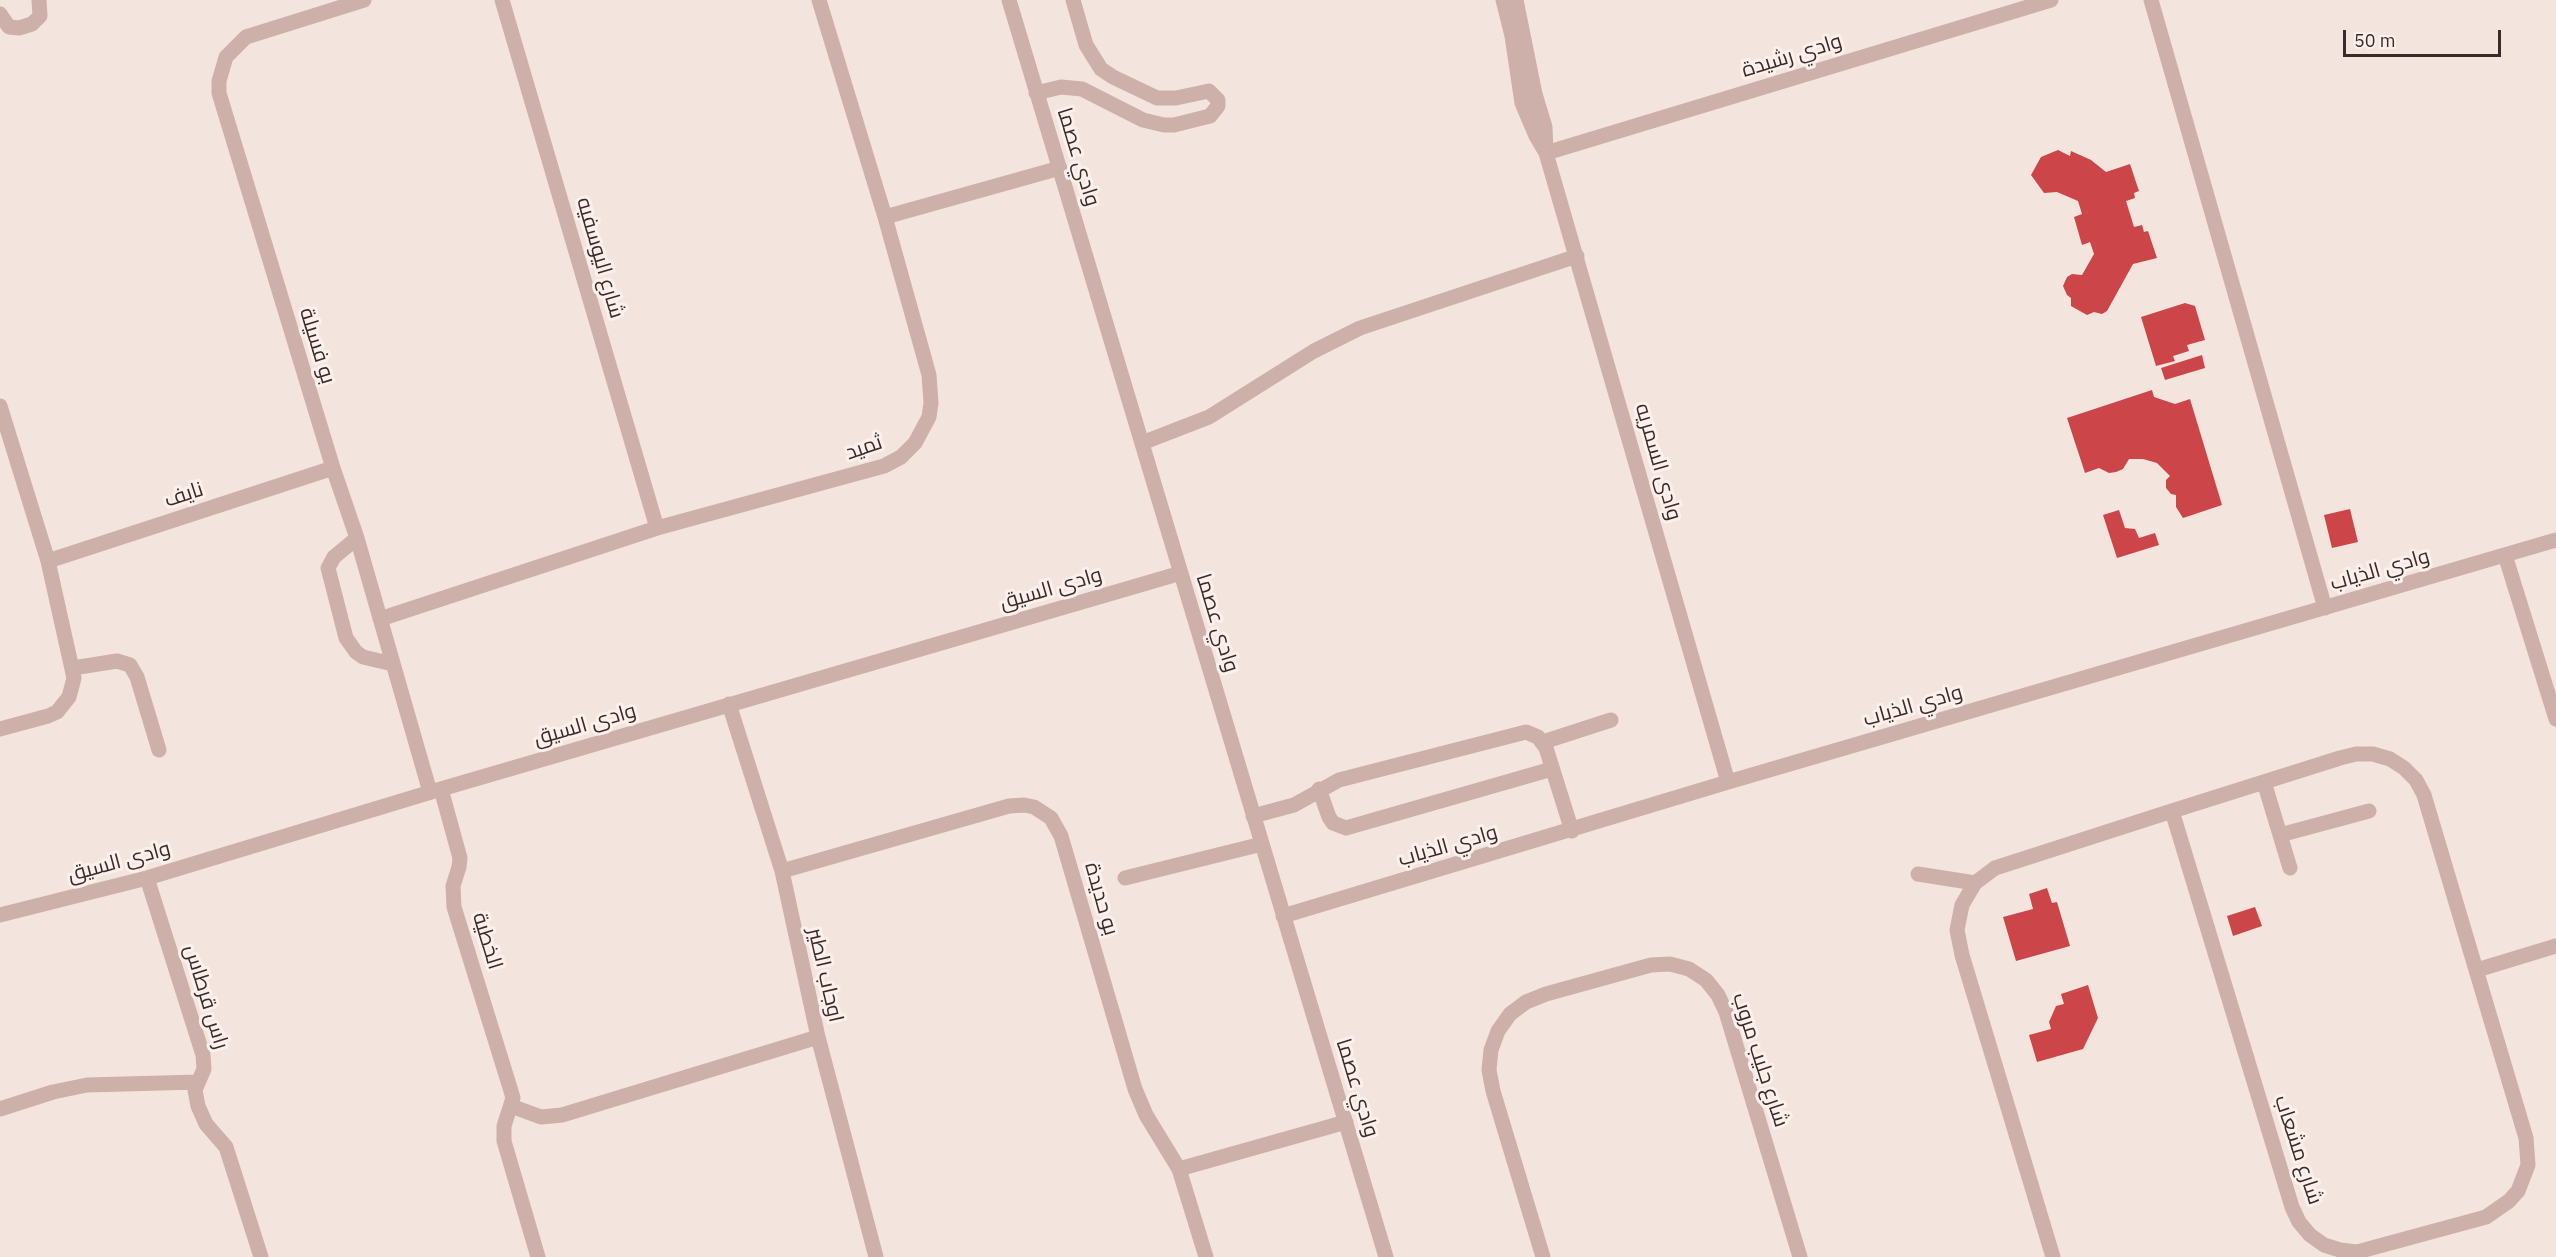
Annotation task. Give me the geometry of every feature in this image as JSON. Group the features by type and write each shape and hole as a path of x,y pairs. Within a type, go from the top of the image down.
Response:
{"street":[{"path":"0,14 9,27 19,28 32,24 40,16 39,0"},
{"name":"بو فسيلة","path":"364,0 246,38 235,46 226,57 219,81 221,107 333,468 357,538 393,664 435,791"},
{"name":"شارع اليوسفيه","path":"502,0 657,528"},
{"name":"ثميد","path":"380,619 657,528 884,466 901,457 915,443 929,417 931,403 929,375 885,217 819,0"},
{"name":"وادي عصما","path":"1009,0 1386,1257"},
{"path":"1036,93 1061,87 1082,89 1143,120 1164,125 1174,125 1210,116 1218,106 1218,100 1209,91 1176,98 1157,98 1101,69 1086,45 1073,0"},
{"name":"وادى السمريه","path":"1503,0 1512,36 1522,103 1546,153 1728,782"},
{"name":"وادى السمريه","path":"1516,0 1535,94 1545,127 1546,153"},
{"name":"وادي رشيدة","path":"1546,153 2051,0"},
{"path":"2151,0 2325,608"},
{"path":"885,217 1060,168"},
{"path":"1142,443 1209,417 1314,351 1360,328 1577,256"},
{"path":"0,729 57,712 69,697 74,678 48,561 1,416"},
{"name":"نايف","path":"48,561 333,468"},
{"path":"357,538 334,557 328,568 346,638 350,646 363,657 393,664"},
{"name":"وادي الذياب","path":"1283,916 1572,831 1728,782 2556,540"},
{"path":"2505,555 2556,719"},
{"name":"وادى السيق","path":"0,915 147,878 729,704 1181,573"},
{"path":"73,668 117,661 130,665 137,677 159,750"},
{"name":"اوجاب الطير","path":"729,704 782,871 818,1037 876,1257"},
{"path":"1543,742 1611,720"},
{"path":"1253,816 1294,805 1319,789 1339,780 1519,732 1533,734 1543,742 1572,831"},
{"name":"شارع مشعاب","path":"2053,1257 1962,955 1957,930 1962,905 1975,883 1995,867 2172,811 2264,782 2356,754 2373,754 2390,759 2416,780 2424,795 2526,1138 2528,1165 2518,1191 2498,1210 2486,1216 2357,1252 2324,1245 2310,1235 2299,1222 2292,1207 2172,811"},
{"path":"1319,789 1333,823 1346,828 1552,769"},
{"path":"2264,782 2290,868"},
{"name":"الخطية","path":"435,791 460,858 453,886 454,907 511,1091 511,1106 504,1126 504,1141 538,1257"},
{"name":"بو حديدة","path":"782,871 1009,806 1024,805 1043,812 1051,818 1061,836 1135,1089 1146,1115 1179,1169 1206,1257"},
{"path":"2280,835 2369,811"},
{"path":"1125,878 1262,844"},
{"path":"1918,874 1975,883"},
{"name":"راس قرطاس","path":"147,878 203,1055 204,1069 195,1094 198,1107 206,1124 226,1147 261,1257"},
{"path":"2477,970 2556,946"},
{"name":"شارع جليب مروب","path":"1543,1257 1493,1091 1489,1070 1491,1050 1498,1030 1510,1014 1526,1002 1546,994 1651,965 1670,964 1689,969 1706,980 1718,994 1726,1012 1800,1257"},
{"path":"511,1106 541,1117 562,1116 818,1037"},
{"path":"0,1109 69,1088 87,1085 198,1082"},
{"path":"1179,1169 1346,1122"}],"building":[{"path":"2058,150 2070,156 2071,151 2091,160 2106,172 2130,164 2139,191 2134,193 2135,198 2126,201 2134,227 2142,225 2144,232 2148,231 2157,258 2133,264 2107,311 2102,314 2094,312 2087,315 2071,306 2071,298 2063,286 2067,277 2072,274 2082,275 2094,254 2090,242 2082,245 2074,217 2082,214 2078,201 2057,192 2044,193 2031,175 2041,157"},
{"path":"2185,303 2195,306 2205,340 2187,345 2189,351 2173,356 2175,361 2156,366 2141,317"},
{"path":"2202,355 2205,368 2165,380 2161,368"},
{"path":"2152,390 2154,397 2175,404 2190,399 2222,505 2183,518 2176,507 2176,495 2171,494 2166,488 2166,480 2170,476 2157,463 2143,459 2129,459 2123,469 2116,472 2109,473 2099,468 2085,473 2067,418"},
{"path":"2350,509 2358,542 2332,548 2324,515"},
{"path":"2119,510 2125,528 2135,529 2139,538 2155,533 2159,545 2117,558 2103,515"},
{"path":"2047,888 2052,903 2057,902 2070,946 2016,961 2003,917 2033,909 2029,894"},
{"path":"2255,907 2262,926 2233,936 2227,916"},
{"path":"2088,985 2098,1018 2083,1049 2037,1062 2029,1035 2051,1029 2049,1022 2056,1006 2064,1004 2061,994"}]}
